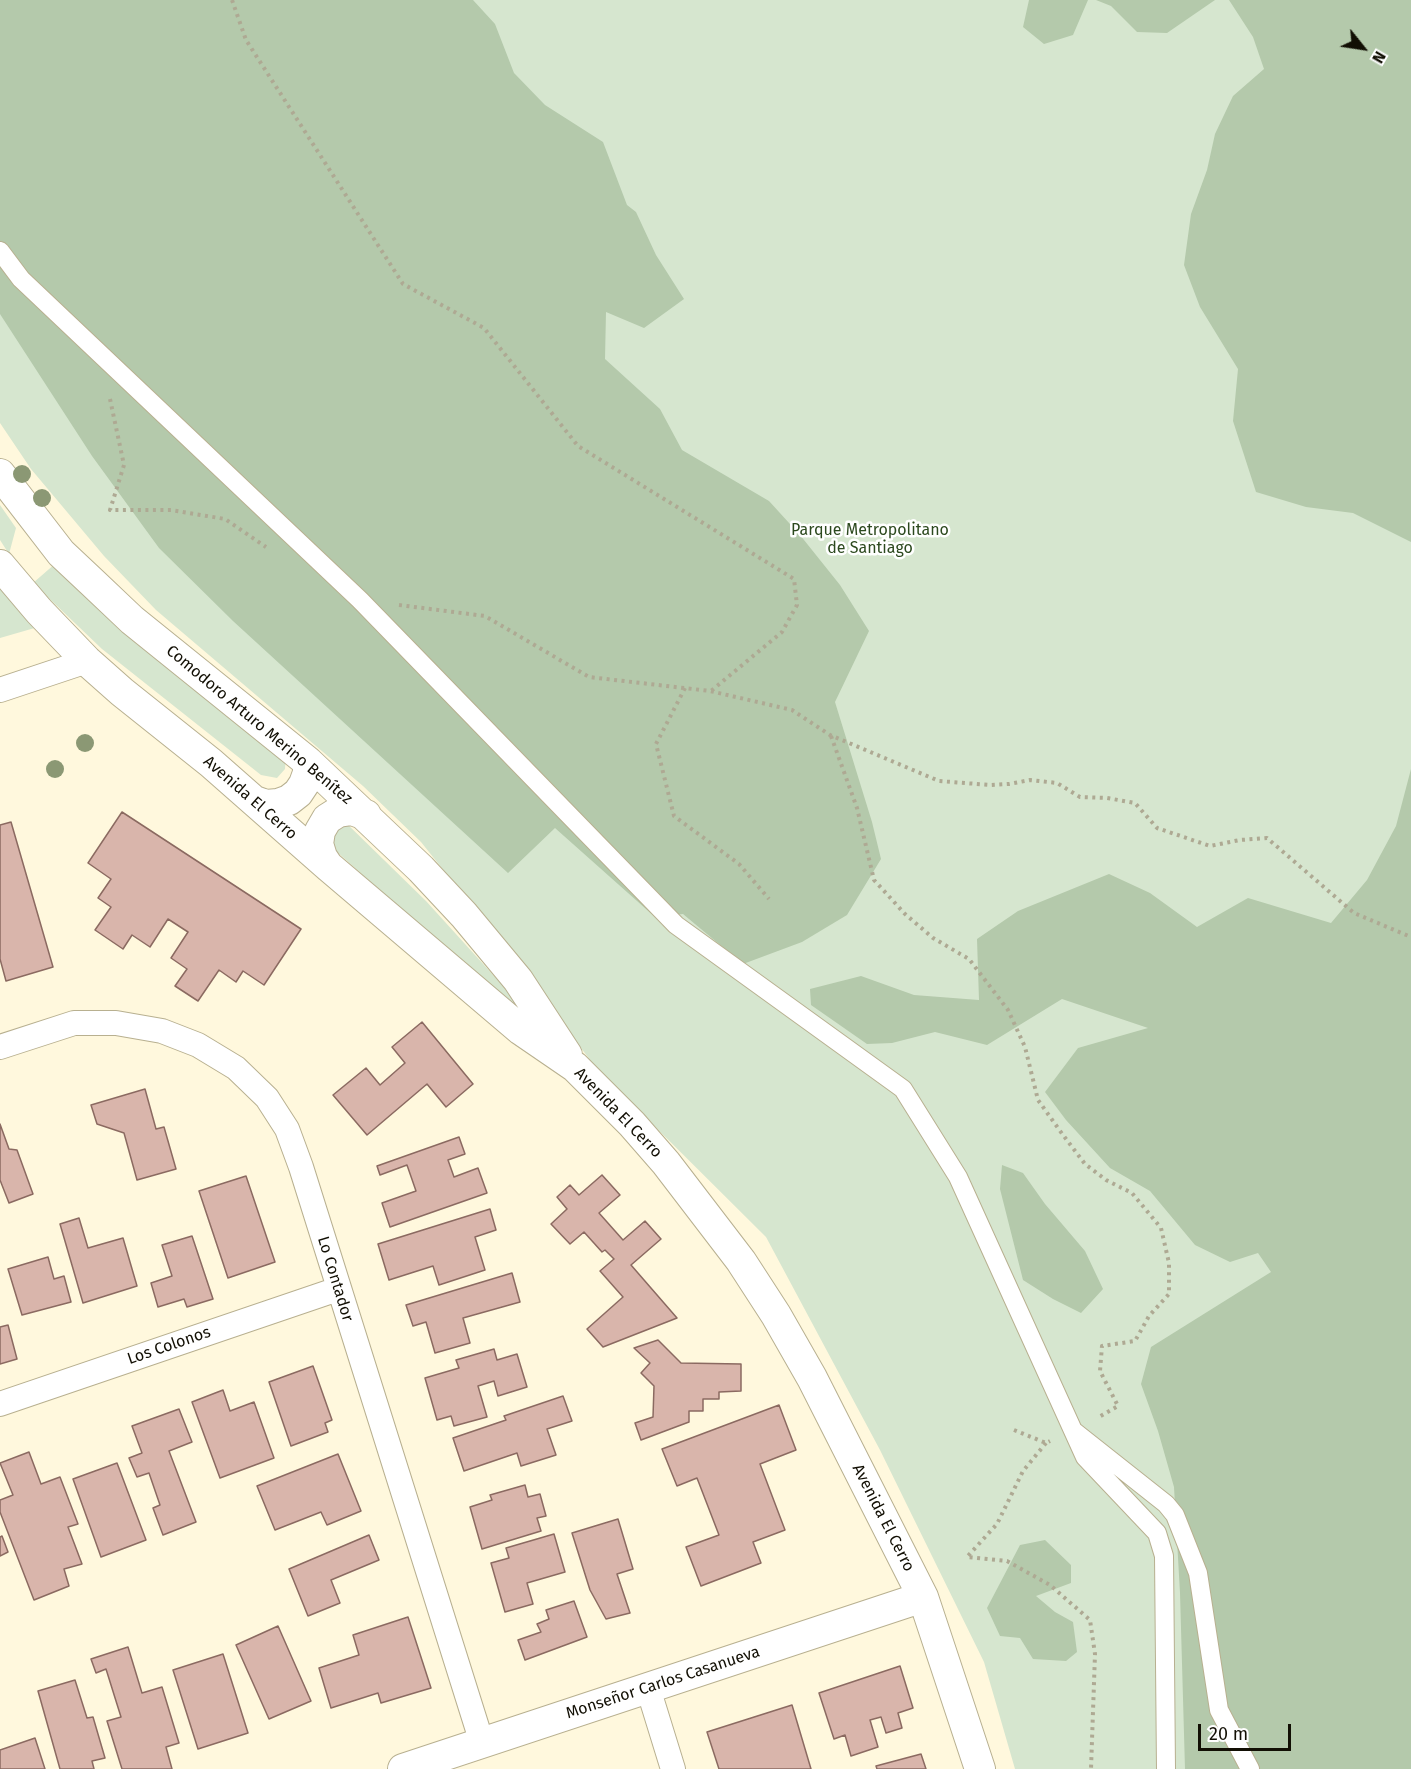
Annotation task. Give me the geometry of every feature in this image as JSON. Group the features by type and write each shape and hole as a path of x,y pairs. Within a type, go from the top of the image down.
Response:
{"street":[{"path":"0,252 21,279 360,600 676,925 903,1089 958,1178 1085,1456 1157,1533 1164,1556 1166,1769"},
{"name":"Comodoro Arturo Merino Benítez","path":"0,474 61,553 132,620 308,762 421,869 518,980 575,1067"},
{"name":"Avenida El Cerro","path":"0,565 39,611 87,661 255,801 521,1030 575,1067 652,1147 741,1262 812,1378 923,1597 980,1769"},
{"path":"0,690 87,661"},
{"path":"255,801 266,805 289,800 304,784 308,773 308,762"},
{"path":"328,866 318,844 320,831 327,819 338,812 352,810 366,815"},
{"name":"Lo Contador","path":"0,1047 74,1023 116,1023 162,1031 198,1045 236,1068 267,1098 287,1129 482,1743"},
{"name":"Los Colonos","path":"0,1404 338,1288"},
{"path":"1071,1429 1166,1504 1175,1515 1198,1573 1219,1710 1250,1769"},
{"name":"Monseñor Carlos Casanueva","path":"404,1769 923,1597"},
{"path":"648,1688 673,1769"}],"path":[{"path":"232,0 246,40 403,284 484,328 578,446 794,579 797,605 782,632 710,691"},
{"path":"108,394 124,465 110,510 171,510 225,519 272,552"},
{"path":"360,600 485,616 589,677 710,691 792,710 830,735 939,781 990,785 1030,780 1057,783 1080,797 1107,798 1135,803 1157,828 1210,846 1267,838 1354,913 1411,937"},
{"path":"685,688 656,744 674,816 739,864 769,899"},
{"path":"830,735 857,808 874,880 905,914 933,938 969,959 1008,1010 1025,1047 1038,1100 1062,1135 1085,1164 1106,1180 1132,1193 1161,1228 1169,1263 1169,1294 1149,1316 1135,1341 1102,1346 1100,1371 1118,1406 1046,1443 1023,1471 997,1524 967,1557 1007,1561 1050,1585 1090,1620 1095,1654 1091,1769"},
{"path":"1014,1430 1046,1443"}],"green space":[{"name":"Parque Metropolitano de Santiago","path":"0,0 1411,0 1411,1769 1015,1769 984,1662 880,1450 766,1237 597,1069 421,842 363,786 156,610 104,556 31,469 0,423"},
{"path":"0,0 473,0 495,24 514,73 545,105 603,142 627,205 636,212 656,255 684,299 644,328 606,312 605,359 660,409 682,450 769,501 840,585 869,631 835,702 881,859 847,915 802,942 743,964 683,914 655,917 555,828 508,873 233,621 159,548 92,456 0,314"},
{"path":"1029,0 1088,0 1073,35 1044,44 1023,27"},
{"path":"1096,0 1215,0 1167,33 1137,32 1111,6"},
{"path":"1229,0 1411,0 1411,542 1353,513 1306,507 1256,492 1233,421 1238,369 1200,307 1184,265 1191,214 1207,170 1215,134 1233,96 1264,69 1253,37"},
{"path":"0,505 16,528 9,554 0,540"},
{"path":"56,563 286,752 285,769 277,778 261,775 102,649 33,583"},
{"path":"0,579 38,627 0,638"},
{"path":"1411,769 1411,1769 1185,1769 1180,1593 1174,1487 1158,1431 1141,1384 1151,1347 1271,1272 1258,1253 1230,1262 1195,1245 1150,1191 1110,1168 1066,1120 1045,1092 1078,1048 1148,1028 1062,999 987,1045 935,1032 892,1043 867,1044 811,1005 810,989 861,976 914,995 979,1000 977,939 1018,911 1109,874 1150,893 1197,927 1248,898 1331,923 1367,880 1396,826"},
{"path":"341,818 426,901 524,1009 542,1035 327,843"},
{"path":"1002,1165 1023,1173 1045,1204 1085,1251 1103,1289 1081,1313 1023,1280 1000,1189"},
{"path":"1045,1540 1071,1565 1071,1583 1036,1596 1055,1612 1073,1622 1077,1652 1066,1661 1033,1659 1020,1638 1000,1636 987,1608 1020,1545"}],"building":[{"path":"122,812 301,929 264,985 243,971 236,982 219,970 198,1001 175,986 187,969 171,958 188,932 168,919 150,947 132,935 123,949 95,930 111,907 98,898 111,879 88,863"},
{"path":"11,822 53,967 6,981 0,959 0,825"},
{"path":"422,1022 473,1084 446,1107 427,1084 367,1135 333,1095 366,1068 380,1085 405,1063 392,1047"},
{"path":"145,1089 156,1129 164,1127 176,1169 137,1180 124,1133 97,1124 91,1105"},
{"path":"0,1124 9,1149 17,1150 33,1194 9,1203 0,1180"},
{"path":"459,1137 465,1154 448,1160 454,1177 478,1168 487,1193 390,1227 382,1203 416,1191 407,1165 380,1175 377,1166"},
{"path":"602,1175 620,1195 599,1213 623,1240 645,1221 661,1239 631,1265 677,1318 603,1347 587,1329 623,1297 600,1271 614,1259 605,1250 602,1252 584,1232 570,1244 551,1224 567,1209 557,1197 570,1185 579,1195"},
{"path":"246,1176 275,1262 228,1278 199,1191"},
{"path":"490,1209 496,1230 475,1237 485,1270 439,1285 433,1266 389,1280 378,1244"},
{"path":"79,1218 88,1248 123,1238 137,1286 83,1303 60,1224"},
{"path":"192,1236 213,1299 187,1307 184,1299 158,1307 151,1283 172,1276 162,1245"},
{"path":"48,1257 54,1279 64,1276 71,1302 22,1315 8,1269"},
{"path":"512,1273 520,1302 463,1318 470,1343 435,1353 426,1322 413,1326 406,1305"},
{"path":"8,1325 17,1359 0,1364 0,1327"},
{"path":"658,1340 681,1363 741,1364 741,1391 719,1392 719,1399 703,1399 703,1411 689,1411 689,1422 641,1440 635,1423 653,1417 654,1386 641,1373 650,1363 634,1348"},
{"path":"494,1349 497,1360 517,1354 527,1387 498,1396 494,1381 478,1386 487,1417 454,1426 451,1416 437,1420 425,1378 459,1368 456,1360"},
{"path":"313,1366 332,1420 325,1423 328,1432 291,1446 269,1382"},
{"path":"223,1390 230,1411 254,1402 274,1458 220,1478 192,1402"},
{"path":"563,1396 572,1421 547,1429 556,1455 521,1466 517,1453 464,1471 453,1438 506,1420 504,1416"},
{"path":"779,1405 796,1450 760,1464 785,1530 753,1542 761,1563 701,1586 686,1547 719,1535 697,1478 677,1486 662,1449"},
{"path":"179,1409 192,1442 169,1451 196,1522 163,1535 153,1508 160,1505 149,1473 137,1477 129,1458 142,1453 132,1426"},
{"path":"29,1452 41,1484 60,1477 78,1524 68,1527 82,1564 64,1569 69,1586 34,1600 0,1512 0,1500 13,1495 0,1463"},
{"path":"338,1454 361,1511 327,1525 321,1512 275,1530 257,1486"},
{"path":"117,1463 146,1540 101,1557 73,1479"},
{"path":"525,1485 528,1497 540,1494 546,1516 537,1518 541,1531 482,1549 470,1507 492,1500 490,1495"},
{"path":"618,1519 633,1569 617,1574 630,1613 606,1619 590,1590 572,1533"},
{"path":"554,1534 565,1572 527,1583 533,1604 505,1612 491,1563 509,1558 506,1548"},
{"path":"369,1535 379,1560 331,1580 340,1603 308,1616 289,1569"},
{"path":"2,1536 8,1552 0,1556 0,1537"},
{"path":"574,1601 587,1637 525,1660 518,1640 541,1632 537,1624 549,1619 546,1610"},
{"path":"408,1617 431,1688 381,1703 378,1693 331,1708 319,1668 359,1655 353,1635"},
{"path":"278,1626 311,1701 269,1719 236,1645"},
{"path":"128,1647 142,1693 162,1687 179,1743 166,1747 172,1769 122,1769 107,1721 121,1717 106,1669 96,1673 91,1659"},
{"path":"223,1654 248,1733 198,1749 173,1670"},
{"path":"900,1666 913,1708 898,1713 902,1728 886,1733 881,1717 870,1720 878,1747 851,1756 845,1735 834,1739 819,1693"},
{"path":"75,1680 87,1718 93,1717 105,1758 92,1761 94,1769 60,1769 38,1691"},
{"path":"792,1705 811,1769 719,1769 707,1732"},
{"path":"35,1738 45,1769 0,1769 0,1750"},
{"path":"921,1754 926,1769 877,1769 876,1766"}]}
